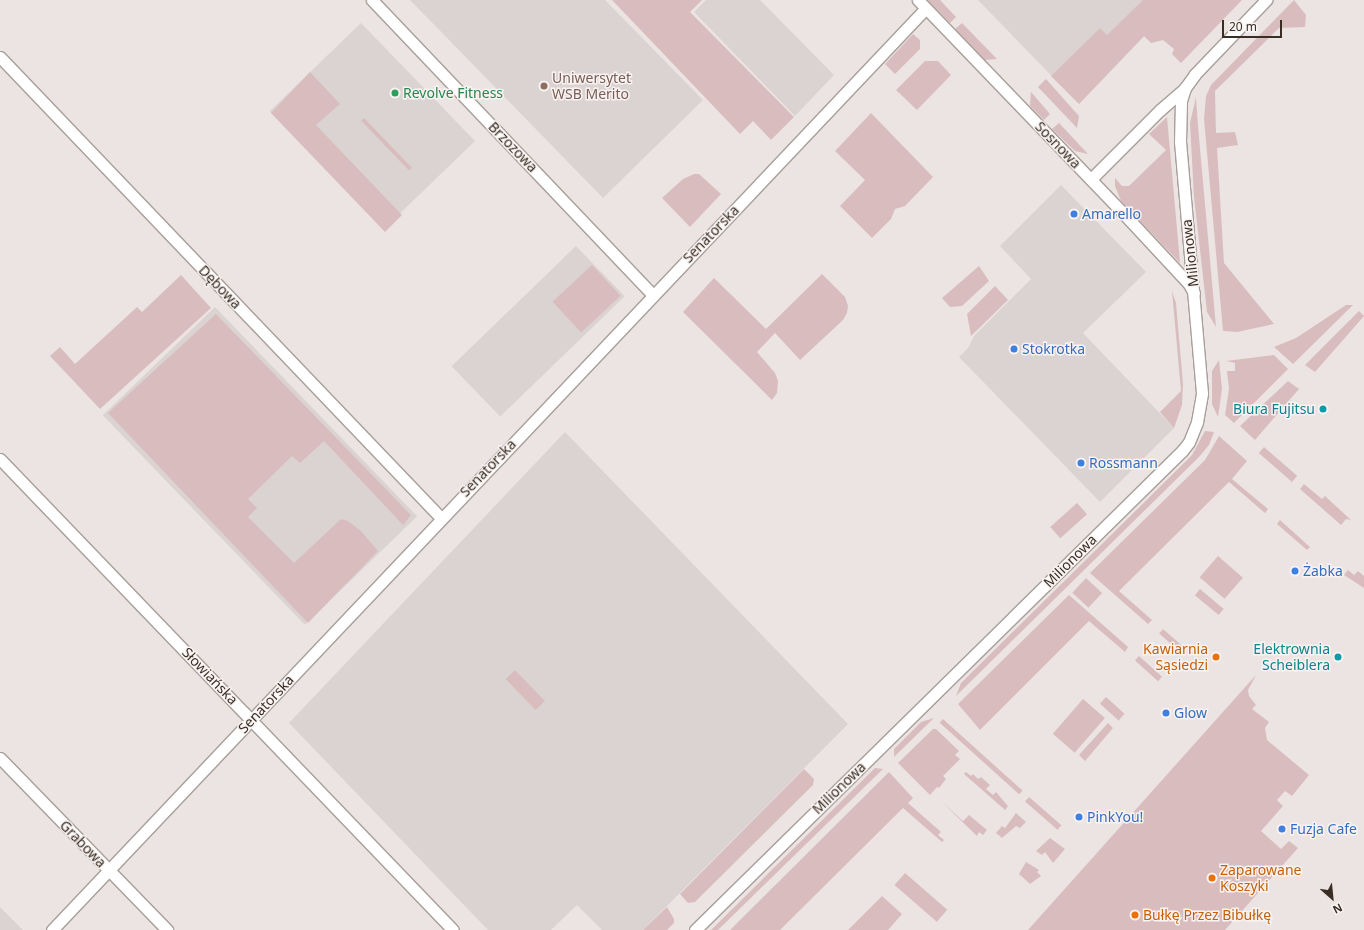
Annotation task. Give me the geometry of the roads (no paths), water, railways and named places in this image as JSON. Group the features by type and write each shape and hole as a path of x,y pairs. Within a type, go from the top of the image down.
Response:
{"street":[{"name":"Brzozowa","path":"372,0 653,295"},
{"name":"Milionowa","path":"1091,179 1160,110 1185,88 1205,62 1266,0"},
{"name":"Senatorska","path":"52,930 110,871 441,518 653,295 922,4"},
{"name":"Sosnowa","path":"922,4 1091,179 1184,278 1194,293"},
{"name":"Dębowa","path":"0,57 441,518"},
{"name":"Milionowa","path":"695,930 1182,451 1194,432 1202,398 1180,142 1180,108 1185,88"},
{"name":"Słowiańska","path":"0,459 453,930"},
{"name":"Grabowa","path":"0,758 167,930"}],"place":[{"name":"Uniwersytet WSB Merito","path":"544,86"},
{"name":"Revolve Fitness","path":"395,93"},
{"name":"Amarello","path":"1074,214"},
{"name":"Stokrotka","path":"1014,349"},
{"name":"Biura Fujitsu","path":"1323,409"},
{"name":"Rossmann","path":"1081,463"},
{"name":"Żabka","path":"1295,571"},
{"name":"Kawiarnia Sąsiedzi","path":"1216,657"},
{"name":"Elektrownia Scheiblera","path":"1338,657"},
{"name":"Glow","path":"1166,713"},
{"name":"PinkYou!","path":"1079,817"},
{"name":"Fuzja Cafe","path":"1282,829"},
{"name":"Zaparowane Koszyki","path":"1212,878"},
{"name":"Bułkę Przez Bibułkę","path":"1135,915"}]}
